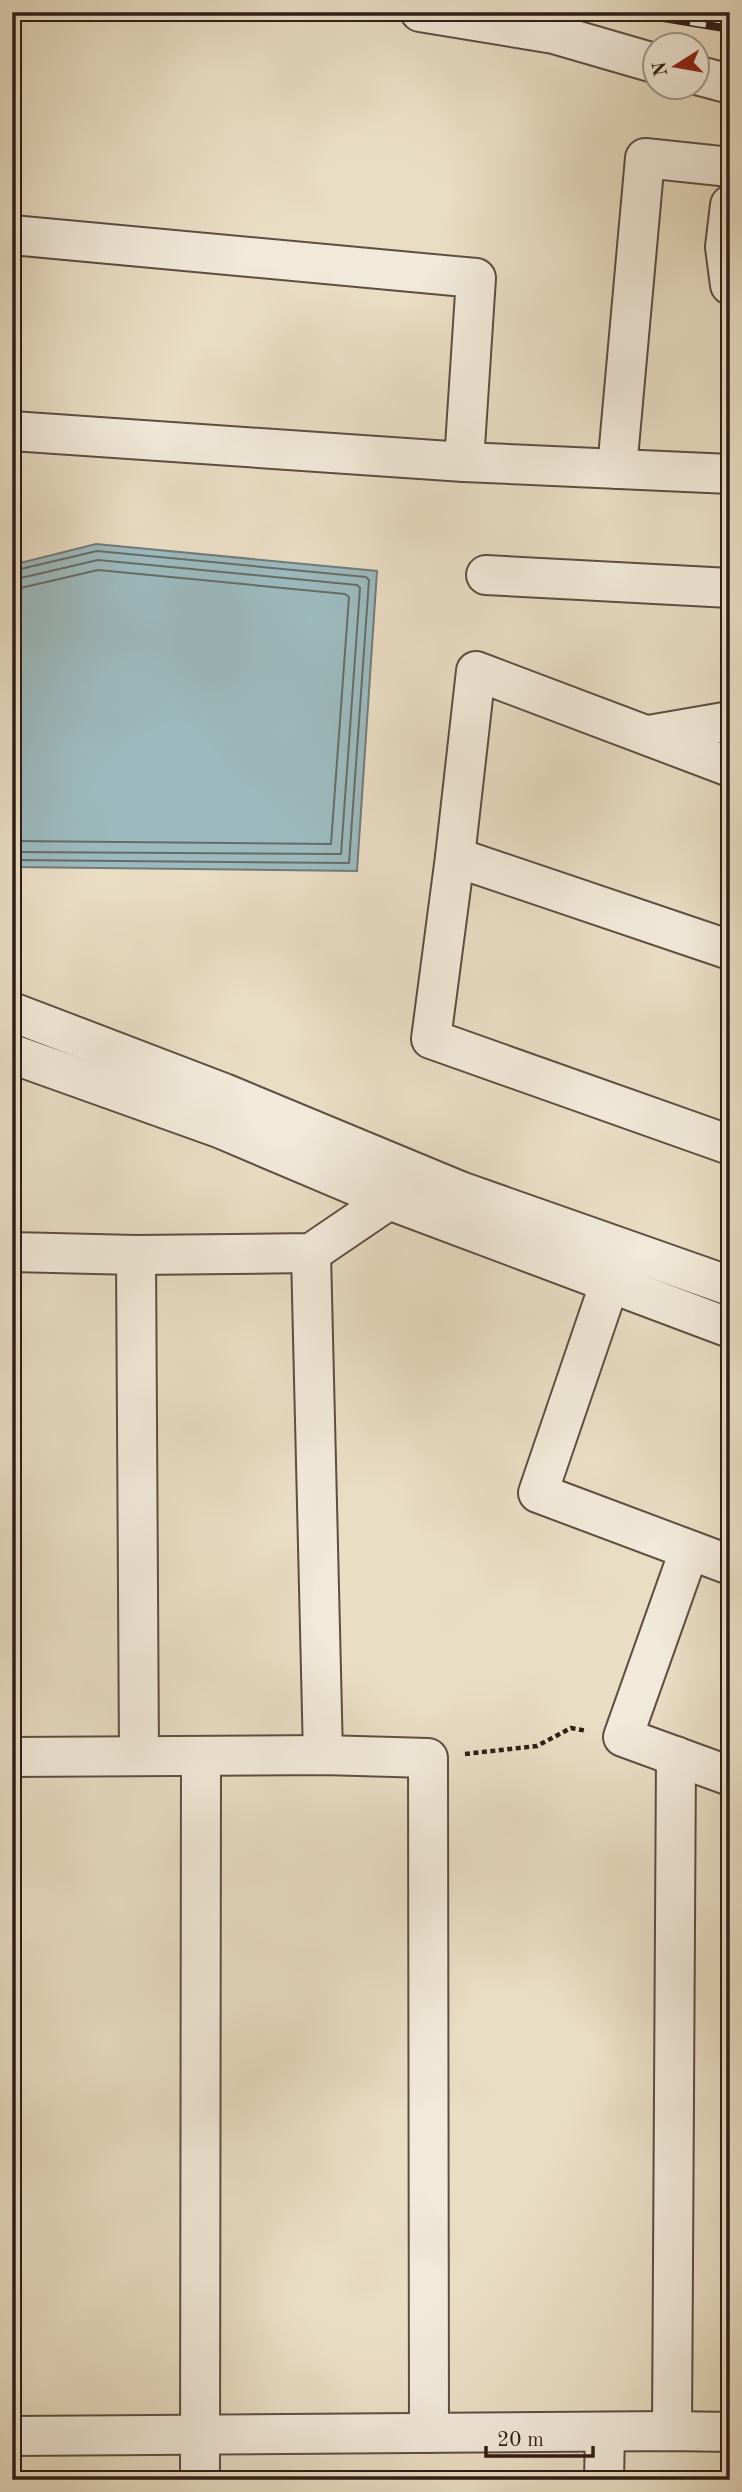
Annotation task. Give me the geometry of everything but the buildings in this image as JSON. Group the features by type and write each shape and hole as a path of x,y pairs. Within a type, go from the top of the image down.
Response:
{"street":[{"path":"420,12 554,34 640,59"},
{"path":"710,79 730,84"},
{"path":"617,469 645,158 730,167"},
{"path":"730,205 725,247 730,285"},
{"path":"12,235 476,278 464,463"},
{"path":"12,431 464,463 730,474"},
{"path":"486,575 730,588"},
{"path":"730,767 476,671 455,857 430,1039 730,1145"},
{"path":"647,736 730,722"},
{"path":"455,857 730,950"},
{"path":"12,1012 224,1093 460,1191 730,1286"},
{"path":"12,1054 219,1128 389,1200 730,1328"},
{"path":"12,1252 136,1255 311,1253 389,1200"},
{"path":"311,1253 323,1755"},
{"path":"136,1255 139,1755"},
{"path":"610,1282 538,1493 730,1565"},
{"path":"689,1551 623,1737 730,1776"},
{"path":"12,1757 323,1755 428,1758 429,2433"},
{"path":"672,2431 676,1756"},
{"path":"200,2480 201,1757"},
{"path":"604,2480 605,2432"},
{"path":"12,2436 730,2432"}],"path":[{"path":"428,1758 537,1746 571,1728 623,1737"}],"water":[{"path":"96,544 377,571 357,871 12,867 12,565"}],"railway":[{"path":"627,12 730,29"}]}
